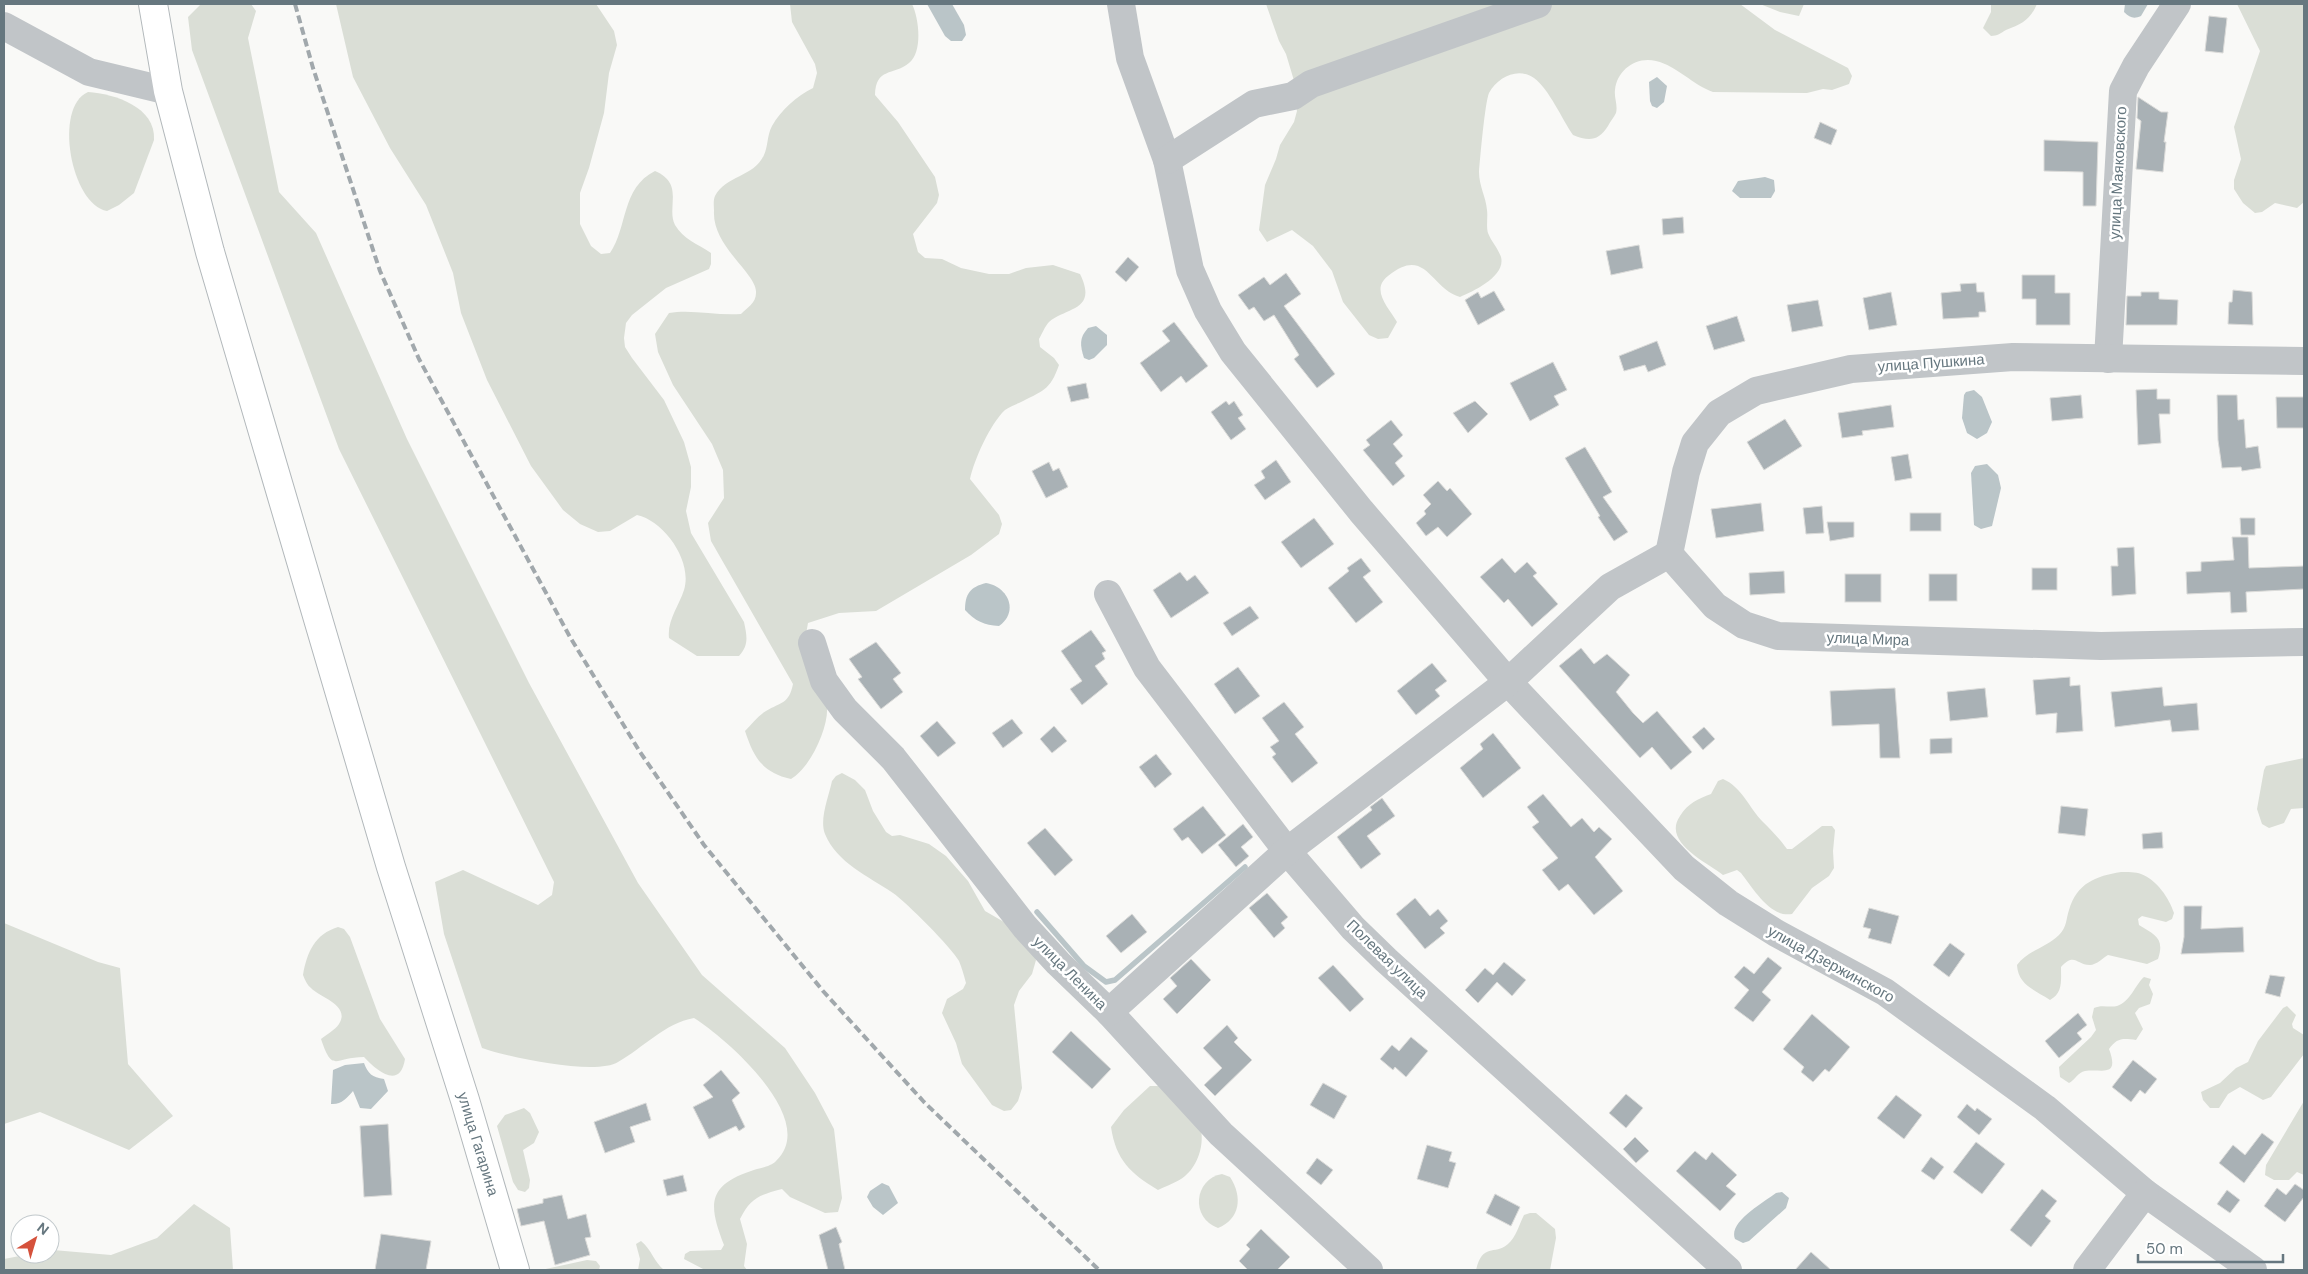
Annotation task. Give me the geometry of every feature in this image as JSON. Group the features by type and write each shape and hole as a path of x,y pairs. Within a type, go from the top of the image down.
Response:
{"main road":[{"name":"улица Гагарина","path":"153,4 168,91 221,290 391,867 514,1270"}],"street":[{"name":"улица Дзержинского","path":"1121,4 1130,58 1167,160 1190,270 1208,311 1233,352 1360,511 1508,682 1684,868 1728,903 1776,933 1885,992 2045,1108 2145,1193 2253,1270"},
{"path":"1167,160 1254,104 1293,96 1311,84 1538,4"},
{"name":"улица Маяковского","path":"2108,359 2123,91 2136,66 2177,4"},
{"path":"4,26 90,72 168,91"},
{"name":"улица Пушкина","path":"1669,554 1686,472 1695,443 1719,413 1756,391 1851,369 2013,357 2304,361"},
{"path":"1109,1012 1288,851 1508,682 1610,587 1669,554"},
{"name":"улица Мира","path":"1669,554 1715,606 1744,625 1778,636 2101,646 2304,642"},
{"name":"Полевая улица","path":"1108,594 1147,668 1288,851 1353,928 1728,1270"},
{"name":"улица Ленина","path":"812,643 824,682 845,710 893,758 1025,927 1058,964 1109,1012 1221,1134 1369,1270"},
{"path":"2087,1270 2145,1193"}],"shaded area":[{"path":"201,4 251,4 256,11 248,38 279,192 316,233 407,439 529,683 638,883 702,975 785,1048 815,1093 834,1129 842,1198 838,1212 825,1213 790,1197 782,1189 752,1201 740,1219 747,1244 744,1266 747,1270 705,1270 684,1259 685,1254 690,1251 721,1250 724,1245 714,1208 715,1199 719,1191 726,1183 736,1177 768,1166 776,1161 786,1144 786,1124 778,1103 764,1082 746,1061 709,1028 694,1018 683,1021 664,1030 618,1062 607,1066 591,1067 551,1064 482,1048 444,934 435,882 463,870 538,905 552,895 554,882 339,449 192,50 188,17"},
{"path":"336,4 596,4 614,31 617,45 609,73 604,113 580,193 580,224 591,246 601,254 610,253 616,243 626,209 636,187 644,178 655,171 670,182 673,196 673,218 678,230 686,238 711,253 709,269 666,288 632,315 626,323 624,338 625,347 632,358 664,400 684,442 691,467 691,487 686,511 691,533 744,622 746,640 739,656 697,656 669,638 670,625 682,596 686,579 680,555 674,544 657,525 637,515 610,531 598,532 580,524 563,510 531,466 487,380 461,313 453,273 426,205 390,148 353,77"},
{"path":"790,4 912,4 918,26 916,51 909,63 886,73 878,80 875,95 898,122 935,177 939,195 937,203 913,234 918,252 925,258 942,259 961,268 989,274 1009,274 1026,268 1053,265 1080,274 1085,286 1083,301 1078,306 1049,322 1039,339 1040,347 1054,358 1059,365 1056,374 1039,393 1010,407 999,416 988,433 975,462 970,479 999,515 1002,524 999,534 971,555 876,611 839,613 808,623 803,651 827,706 827,715 817,747 805,766 791,779 766,768 752,749 745,731 763,713 787,699 793,684 711,541 708,523 724,498 723,470 712,444 673,385 658,352 655,334 669,313 741,314 751,305 756,297 755,285 720,236 715,224 714,199 725,184 754,168 764,155 770,130 780,114 801,95 813,88 817,73 815,64 792,22"},
{"path":"927,4 952,4 964,25 966,35 962,41 951,41 945,36"},
{"path":"1266,4 1740,4 1775,30 1848,68 1852,76 1849,84 1832,90 1823,89 1807,93 1713,92 1664,63 1649,60 1641,61 1629,66 1619,76 1615,90 1616,113 1604,131 1592,139 1573,135 1545,89 1534,78 1521,73 1503,78 1493,87 1487,98 1479,172 1486,205 1488,233 1501,257 1499,270 1488,282 1460,297 1441,286 1420,267 1411,265 1401,268 1388,276 1383,281 1381,287 1383,299 1397,322 1388,338 1378,339 1369,335 1343,302 1332,271 1313,246 1292,230 1267,242 1259,230 1265,185 1280,145 1294,122 1297,111 1293,96 1295,84 1286,54 1279,41"},
{"path":"1760,4 1804,4 1799,16 1780,12"},
{"path":"1991,4 2037,4 2025,21 1991,36 1983,28 1991,12"},
{"path":"2125,4 2148,4 2141,16 2134,18 2124,12"},
{"path":"2237,4 2304,4 2304,202 2297,208 2275,203 2262,212 2255,213 2243,203 2234,189 2234,180 2241,159 2234,127 2260,51"},
{"path":"1657,77 1667,86 1664,102 1657,108 1652,106 1650,101 1649,82"},
{"path":"88,92 121,99 132,104 148,119 153,129 154,140 134,193 119,205 107,211 94,205 84,192 76,175 71,155 69,135 71,116 77,101"},
{"path":"1765,177 1774,180 1775,191 1771,198 1740,198 1732,191 1738,181"},
{"path":"1096,326 1107,335 1107,345 1094,358 1089,360 1084,358 1081,345 1082,338 1088,328"},
{"path":"1974,390 1982,397 1992,422 1987,433 1977,439 1967,433 1962,418 1964,395 1966,392"},
{"path":"1987,464 1998,475 2001,488 1992,526 1981,529 1974,525 1971,473 1975,466"},
{"path":"986,583 1000,589 1008,600 1009,613 999,626 980,622 965,610 967,595 972,589"},
{"path":"2304,758 2304,808 2291,809 2284,823 2269,828 2262,824 2257,809 2266,766"},
{"path":"842,773 855,780 865,790 873,811 886,832 892,836 900,835 929,844 946,856 968,881 985,911 1011,926 1030,947 1036,960 1032,974 1019,991 1014,1005 1022,1088 1018,1101 1011,1110 1004,1111 992,1105 962,1064 956,1043 942,1013 947,999 963,989 966,983 959,961 955,955 918,915 899,898 845,861 830,844 823,828 825,808 832,781"},
{"path":"1723,779 1740,792 1787,849 1792,849 1822,826 1832,826 1835,830 1834,868 1829,876 1812,888 1792,914 1784,914 1769,907 1737,870 1723,875 1681,843 1676,825 1680,816 1694,802 1711,794 1718,781"},
{"path":"2121,872 2139,873 2147,877 2162,890 2172,907 2174,913 2172,919 2166,922 2142,916 2138,919 2139,925 2154,935 2159,942 2160,952 2158,959 2147,964 2108,955 2092,965 2069,960 2061,967 2059,990 2050,1000 2028,986 2020,978 2018,972 2017,965 2021,960 2062,932 2073,901 2082,887 2103,876"},
{"path":"4,923 98,962 120,968 128,1064 173,1116 129,1150 40,1112 4,1124"},
{"path":"338,927 344,929 350,937 380,1019 405,1059 398,1074 393,1076 381,1072 364,1057 336,1061 329,1057 325,1050 321,1039 339,1024 342,1017 341,1012 332,1002 310,987 303,975 313,945 323,934"},
{"path":"2144,977 2151,979 2149,985 2153,994 2150,1004 2139,1008 2135,1013 2143,1029 2136,1040 2120,1040 2112,1045 2109,1049 2112,1065 2107,1070 2083,1072 2078,1074 2069,1083 2060,1077 2059,1067 2096,1030 2092,1017 2094,1008 2122,1004"},
{"path":"2287,1006 2296,1015 2292,1024 2293,1028 2304,1035 2304,1054 2271,1097 2263,1100 2240,1087 2228,1094 2219,1108 2210,1108 2203,1100 2201,1092 2220,1083 2236,1068 2248,1062 2258,1041 2283,1008"},
{"path":"364,1063 371,1074 384,1079 388,1091 371,1109 360,1108 353,1091 341,1102 331,1104 333,1070 345,1065"},
{"path":"1150,1086 1164,1086 1184,1104 1199,1123 1202,1139 1199,1156 1191,1170 1179,1180 1158,1190 1140,1178 1126,1164 1117,1148 1111,1127 1124,1110"},
{"path":"2304,1101 2304,1175 2297,1172 2289,1180 2274,1180 2265,1175 2266,1165"},
{"path":"524,1108 530,1113 539,1132 534,1143 523,1150 530,1180 529,1188 525,1192 518,1190 513,1182 497,1126 505,1115"},
{"path":"1222,1174 1230,1177 1237,1192 1238,1200 1235,1213 1231,1219 1218,1228 1209,1223 1203,1216 1199,1199 1206,1183 1213,1177"},
{"path":"882,1183 889,1186 898,1203 883,1215 873,1207 867,1197 870,1191"},
{"path":"1782,1192 1789,1198 1786,1208 1749,1241 1743,1243 1735,1239 1734,1233 1737,1226 1748,1213 1776,1193"},
{"path":"194,1204 230,1228 233,1270 4,1270 4,1259 10,1258 10,1264 60,1264 60,1251 111,1255 157,1238"},
{"path":"1536,1213 1555,1229 1556,1238 1550,1270 1476,1270 1482,1256 1489,1251 1503,1247 1511,1241 1524,1215"},
{"path":"641,1241 664,1270 638,1270 640,1259 636,1244"},
{"path":"587,1260 596,1261 600,1266 599,1270 541,1270"}],"building":[{"path":"2209,16 2227,18 2223,53 2205,51"},
{"path":"2138,97 2161,112 2168,112 2163,172 2136,169 2141,121 2137,118"},
{"path":"1820,122 1837,130 1831,145 1814,138"},
{"path":"2044,140 2098,142 2096,206 2083,206 2083,172 2044,171"},
{"path":"1683,217 1684,233 1663,235 1662,219"},
{"path":"1639,245 1643,268 1611,275 1606,251"},
{"path":"1128,257 1139,267 1126,282 1115,272"},
{"path":"1286,273 1301,294 1284,306 1335,374 1317,388 1294,359 1299,355 1274,315 1264,321 1254,307 1249,310 1238,295 1264,277 1270,285"},
{"path":"2022,275 2055,275 2055,293 2070,293 2070,325 2036,325 2036,299 2022,299"},
{"path":"1976,283 1977,292 1984,292 1986,312 1979,312 1979,317 1943,319 1941,293 1961,291 1960,284"},
{"path":"2233,290 2252,292 2253,325 2228,324 2229,302 2232,302"},
{"path":"1494,291 1505,310 1478,325 1465,300 1478,292 1481,298"},
{"path":"1891,292 1897,325 1869,330 1863,298"},
{"path":"2141,292 2159,292 2159,299 2178,300 2177,325 2126,325 2127,296 2141,296"},
{"path":"1818,300 1823,326 1792,332 1787,305"},
{"path":"1737,316 1745,341 1714,350 1706,326"},
{"path":"1174,322 1208,366 1186,383 1181,376 1161,392 1140,363 1170,341 1162,331"},
{"path":"1657,341 1666,365 1648,372 1645,365 1624,371 1619,356"},
{"path":"1553,362 1567,390 1554,396 1559,405 1530,421 1510,383"},
{"path":"1086,383 1089,398 1071,402 1067,387"},
{"path":"2157,389 2157,399 2170,399 2170,414 2159,414 2161,443 2138,445 2136,390"},
{"path":"2081,395 2083,418 2052,421 2050,398"},
{"path":"2217,395 2237,395 2238,420 2244,419 2246,448 2258,446 2261,468 2242,471 2241,467 2222,468 2218,440"},
{"path":"2276,397 2304,397 2304,428 2277,428"},
{"path":"1226,401 1229,405 1234,401 1243,415 1238,418 1246,429 1231,440 1211,412"},
{"path":"1475,401 1488,414 1468,433 1453,413"},
{"path":"1891,405 1894,427 1862,431 1863,435 1842,438 1838,413"},
{"path":"1785,419 1802,446 1764,470 1747,442"},
{"path":"1391,420 1403,435 1393,444 1403,456 1395,463 1405,476 1393,486 1363,450 1370,445 1366,440"},
{"path":"1585,447 1612,492 1603,497 1628,532 1614,541 1598,517 1600,516 1565,458"},
{"path":"1908,454 1912,478 1895,481 1891,457"},
{"path":"1276,460 1291,482 1265,500 1254,485 1265,478 1261,471"},
{"path":"1049,462 1053,471 1059,468 1068,487 1046,498 1032,471"},
{"path":"1438,481 1447,491 1450,488 1472,514 1447,537 1438,527 1426,536 1416,523 1426,514 1424,511 1431,504 1423,495"},
{"path":"1761,503 1764,531 1716,538 1711,509"},
{"path":"1822,506 1824,533 1806,534 1803,508"},
{"path":"1910,513 1941,513 1941,531 1910,531"},
{"path":"1314,518 1334,544 1301,568 1281,542"},
{"path":"2240,518 2255,518 2255,535 2241,535"},
{"path":"1827,522 1854,522 1854,537 1830,541"},
{"path":"2232,537 2248,537 2249,568 2304,566 2304,589 2246,592 2247,612 2231,613 2230,592 2187,594 2186,572 2201,571 2201,562 2234,560"},
{"path":"2134,547 2136,594 2112,596 2111,566 2118,566 2117,548"},
{"path":"1361,558 1371,571 1363,577 1383,602 1356,623 1328,588 1349,571 1347,568"},
{"path":"1502,558 1515,573 1527,562 1537,573 1533,576 1558,604 1532,627 1508,599 1504,603 1480,577"},
{"path":"2032,568 2057,568 2057,590 2032,590"},
{"path":"1784,571 1785,593 1750,595 1749,573"},
{"path":"1180,572 1187,581 1195,575 1209,593 1171,618 1153,590"},
{"path":"1845,574 1881,574 1881,602 1845,602"},
{"path":"1929,574 1957,574 1957,601 1929,601"},
{"path":"1250,606 1259,618 1232,636 1223,623"},
{"path":"1091,630 1106,651 1102,653 1105,659 1095,666 1108,684 1082,705 1070,689 1082,681 1061,651"},
{"path":"876,642 901,673 893,679 903,692 881,709 858,679 862,677 849,659"},
{"path":"1581,648 1594,664 1607,654 1630,675 1616,692 1643,723 1657,711 1692,752 1671,770 1652,747 1640,758 1559,666"},
{"path":"1432,663 1447,681 1435,690 1440,696 1416,715 1397,691"},
{"path":"1238,667 1260,696 1235,714 1214,684"},
{"path":"2070,677 2070,686 2080,685 2083,731 2056,733 2057,713 2036,715 2033,680"},
{"path":"2162,687 2164,706 2197,703 2199,730 2172,732 2170,720 2115,727 2111,692"},
{"path":"1895,688 1900,758 1880,758 1879,724 1832,726 1830,691"},
{"path":"1985,688 1988,717 1950,721 1947,692"},
{"path":"1284,702 1304,727 1295,734 1318,763 1292,783 1272,757 1276,754 1270,747 1279,741 1262,718"},
{"path":"1012,719 1023,733 1003,748 992,733"},
{"path":"937,721 956,743 938,757 920,736"},
{"path":"1054,726 1067,741 1052,753 1040,739"},
{"path":"1704,727 1715,739 1703,750 1692,737"},
{"path":"1493,733 1521,768 1483,798 1460,768 1483,749 1480,744"},
{"path":"1952,738 1952,753 1930,754 1930,739"},
{"path":"1156,754 1172,774 1155,788 1139,767"},
{"path":"1543,794 1571,827 1582,818 1594,832 1599,827 1612,839 1595,857 1623,891 1594,915 1568,884 1559,891 1542,870 1558,858 1532,827 1539,822 1527,807"},
{"path":"1382,798 1395,816 1367,836 1381,854 1361,869 1337,837 1372,810 1370,807"},
{"path":"1203,806 1226,835 1202,854 1188,837 1182,841 1173,829"},
{"path":"2061,806 2088,809 2085,836 2058,833"},
{"path":"1243,824 1253,837 1241,847 1249,856 1236,867 1218,845"},
{"path":"1045,828 1073,860 1055,876 1027,843"},
{"path":"2162,832 2163,848 2143,849 2142,834"},
{"path":"1267,893 1288,917 1281,923 1285,928 1274,938 1249,908"},
{"path":"1415,898 1430,916 1438,909 1448,921 1440,928 1445,933 1425,949 1396,914"},
{"path":"2184,906 2202,906 2201,929 2243,927 2244,952 2181,954 2184,937"},
{"path":"1869,908 1899,916 1891,944 1868,938 1871,929 1863,927"},
{"path":"1132,914 1147,932 1121,953 1106,936"},
{"path":"1950,943 1965,954 1949,977 1933,965"},
{"path":"1768,957 1782,968 1762,992 1771,1000 1753,1022 1734,1008 1749,990 1734,977 1744,966 1754,974"},
{"path":"1191,959 1211,980 1177,1014 1163,999 1177,986 1170,978"},
{"path":"1504,962 1526,980 1512,996 1497,982 1478,1003 1465,990 1485,968 1493,975"},
{"path":"1333,965 1364,999 1350,1012 1318,978"},
{"path":"2270,975 2285,977 2280,997 2265,993"},
{"path":"2078,1013 2087,1025 2077,1033 2082,1039 2059,1058 2045,1041"},
{"path":"1812,1014 1850,1047 1829,1072 1825,1069 1813,1082 1801,1072 1804,1067 1783,1049"},
{"path":"1227,1025 1238,1038 1234,1042 1252,1060 1215,1096 1204,1085 1222,1068 1203,1048"},
{"path":"1071,1031 1111,1069 1092,1089 1052,1052"},
{"path":"1411,1037 1428,1051 1406,1077 1395,1067 1393,1070 1380,1059 1392,1045 1399,1051"},
{"path":"2133,1060 2157,1079 2145,1094 2140,1090 2131,1102 2112,1087"},
{"path":"721,1070 740,1093 732,1100 745,1127 739,1131 736,1126 709,1139 693,1107 713,1097 703,1085"},
{"path":"1323,1083 1347,1096 1334,1119 1310,1105"},
{"path":"1626,1094 1643,1108 1626,1128 1609,1113"},
{"path":"1896,1095 1922,1115 1904,1139 1877,1118"},
{"path":"646,1103 651,1120 630,1127 635,1142 605,1153 594,1122"},
{"path":"1967,1104 1975,1111 1977,1108 1992,1119 1979,1135 1957,1117"},
{"path":"388,1124 392,1195 364,1197 360,1126"},
{"path":"2262,1133 2274,1142 2244,1183 2219,1163 2233,1145 2245,1155"},
{"path":"1635,1137 1649,1151 1636,1163 1623,1149"},
{"path":"1976,1142 2005,1164 1982,1194 1953,1172"},
{"path":"1427,1145 1452,1152 1449,1161 1456,1163 1448,1188 1417,1179"},
{"path":"1695,1151 1706,1160 1712,1152 1737,1175 1726,1186 1736,1194 1720,1211 1676,1171"},
{"path":"1931,1157 1944,1167 1934,1180 1921,1171"},
{"path":"1317,1158 1333,1170 1321,1185 1306,1173"},
{"path":"683,1175 687,1191 667,1196 663,1180"},
{"path":"2295,1184 2304,1190 2304,1197 2285,1222 2264,1206 2277,1188 2286,1195"},
{"path":"2042,1189 2057,1201 2045,1216 2051,1221 2031,1247 2010,1230"},
{"path":"2227,1190 2240,1200 2230,1213 2217,1204"},
{"path":"1495,1194 1520,1207 1511,1226 1486,1213"},
{"path":"562,1195 568,1219 586,1214 591,1237 585,1238 590,1255 555,1265 544,1221 521,1226 517,1209 543,1203 543,1199"},
{"path":"836,1227 842,1242 839,1244 845,1270 828,1270 819,1235"},
{"path":"1261,1229 1290,1257 1277,1270 1248,1270 1239,1261 1250,1249 1246,1245"},
{"path":"381,1234 431,1241 426,1270 375,1270"},
{"path":"1811,1252 1831,1270 1795,1270"}],"waterway":[{"path":"1037,912 1084,966 1106,982 1115,980 1245,867"}],"railway":[{"path":"295,4 313,68 380,271 419,359 570,637 640,752 704,845 823,991 924,1102 1099,1270"}]}
